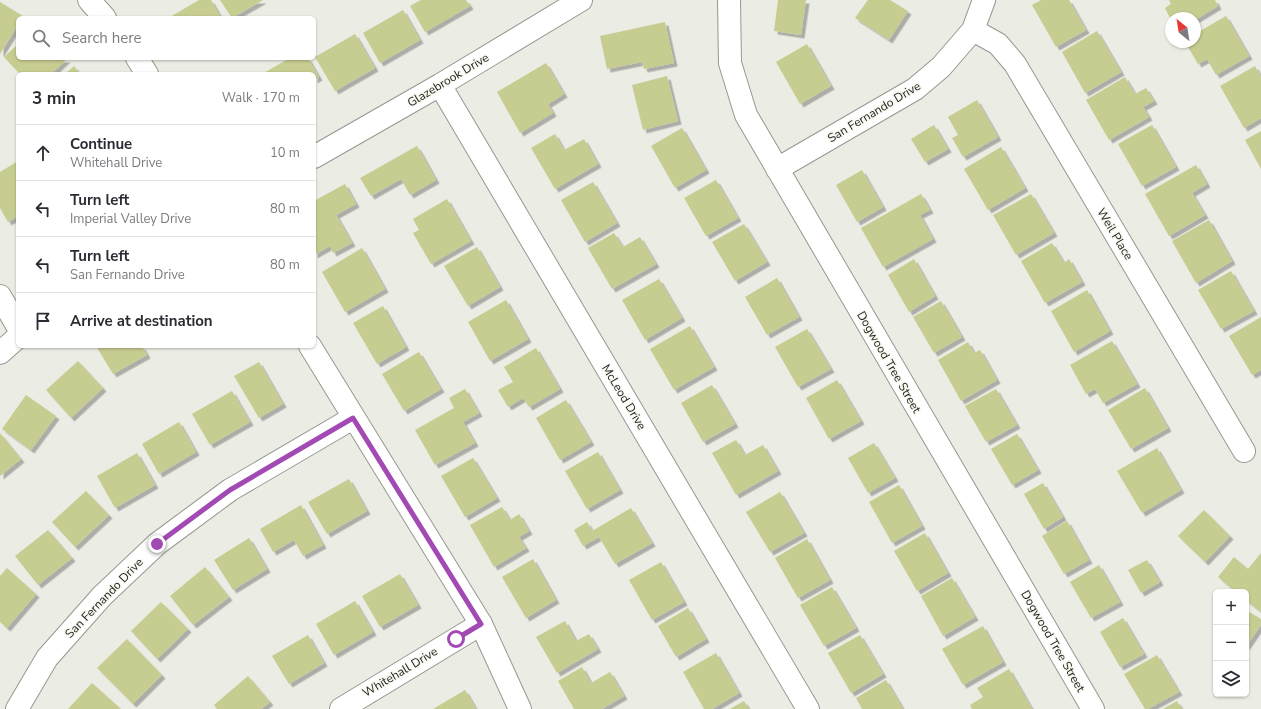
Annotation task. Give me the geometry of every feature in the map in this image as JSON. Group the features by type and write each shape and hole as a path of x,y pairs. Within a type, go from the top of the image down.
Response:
{"street":[{"name":"Glazebrook Drive","path":"316,156 440,85 581,0"},
{"name":"Dogwood Tree Street","path":"729,0 730,63 746,115 1093,709"},
{"name":"San Fernando Drive","path":"777,169 915,89 941,67 973,30 984,0"},
{"name":"Weil Place","path":"973,30 998,44 1015,64 1244,451"},
{"path":"138,60 146,72"},
{"name":"McLeod Drive","path":"440,85 808,709"},
{"path":"0,296 16,324"},
{"path":"0,353 16,339"},
{"path":"311,348 481,624 520,709"},
{"name":"San Fernando Drive","path":"17,709 48,658 102,596 157,544 230,490 353,418"},
{"name":"Whitehall Drive","path":"341,709 481,624"}],"building":[{"path":"199,0 211,0 220,16 172,16"},
{"path":"220,0 263,0 235,16 231,16"},
{"path":"421,0 466,0 470,6 425,32 410,6"},
{"path":"778,0 806,0 801,35 774,31"},
{"path":"868,0 890,0 908,11 889,40 855,18"},
{"path":"1041,0 1069,0 1086,30 1056,47 1032,5"},
{"path":"1169,0 1215,0 1218,6 1201,16 1201,12 1167,12 1165,8 1171,4"},
{"path":"0,2 23,16 16,16 16,28 0,54"},
{"path":"403,10 420,40 380,63 363,33"},
{"path":"1226,16 1249,56 1216,75 1207,59 1198,64 1189,48 1201,48 1201,31"},
{"path":"665,22 674,63 644,69 642,62 607,69 600,36"},
{"path":"1097,31 1121,72 1085,93 1062,52"},
{"path":"355,34 375,68 335,91 316,56"},
{"path":"807,44 831,86 800,104 776,62"},
{"path":"16,46 16,60 66,60 53,72 18,72 4,57"},
{"path":"286,60 309,60 319,77 316,79 316,72 266,72"},
{"path":"546,63 564,94 548,104 553,113 520,133 497,92"},
{"path":"74,66 78,72 67,72"},
{"path":"1255,66 1261,77 1261,118 1244,128 1220,86"},
{"path":"667,76 678,121 643,130 632,85"},
{"path":"1125,77 1135,94 1146,88 1154,101 1143,107 1149,117 1109,140 1086,100"},
{"path":"977,100 998,137 963,157 952,138 958,135 948,117"},
{"path":"934,125 948,149 925,162 911,139"},
{"path":"1152,125 1176,167 1142,186 1118,144"},
{"path":"682,128 706,170 675,188 651,146"},
{"path":"1261,131 1261,169 1245,140"},
{"path":"555,134 564,150 584,139 598,164 555,189 531,148"},
{"path":"417,146 436,180 410,195 401,179 371,196 360,178"},
{"path":"1001,147 1025,188 988,210 964,169"},
{"path":"16,162 16,217 8,222 0,208 0,172"},
{"path":"1196,165 1207,184 1192,193 1205,215 1169,236 1145,194"},
{"path":"862,170 883,207 857,222 836,185"},
{"path":"716,180 738,218 706,236 684,198"},
{"path":"593,182 617,223 585,242 561,200"},
{"path":"345,184 356,204 336,215 352,243 333,253 330,246 316,254 316,200"},
{"path":"921,194 930,210 920,215 933,239 883,267 861,228"},
{"path":"1031,194 1054,233 1016,255 993,215"},
{"path":"447,199 471,241 431,264 413,233 419,230 413,219"},
{"path":"1209,220 1232,261 1196,283 1172,241"},
{"path":"744,224 767,262 735,281 712,242"},
{"path":"614,233 623,247 640,237 656,264 612,289 588,248"},
{"path":"1052,243 1064,263 1069,259 1082,282 1045,303 1021,261"},
{"path":"477,247 500,287 468,306 444,266"},
{"path":"362,248 385,289 345,312 322,272"},
{"path":"914,259 935,296 909,312 888,275"},
{"path":"1231,271 1254,311 1221,329 1198,290"},
{"path":"777,278 799,317 767,335 745,297"},
{"path":"659,279 682,318 645,340 622,300"},
{"path":"1087,290 1110,331 1074,352 1051,311"},
{"path":"506,300 528,339 490,361 468,322"},
{"path":"941,301 962,337 934,353 913,317"},
{"path":"383,306 406,347 377,364 353,323"},
{"path":"1261,317 1261,370 1252,375 1229,336"},
{"path":"690,326 714,367 674,390 650,349"},
{"path":"807,329 831,369 798,387 775,347"},
{"path":"1112,341 1137,384 1103,403 1095,389 1086,394 1070,365"},
{"path":"968,342 974,353 980,350 997,380 961,401 938,360"},
{"path":"97,348 143,348 147,355 113,374"},
{"path":"536,348 560,389 529,407 523,398 508,407 498,390 513,382 504,367"},
{"path":"419,352 441,389 404,411 382,374"},
{"path":"78,361 103,388 71,418 46,390"},
{"path":"259,362 283,404 259,418 234,376"},
{"path":"837,380 861,421 829,439 806,398"},
{"path":"712,385 735,424 703,442 681,403"},
{"path":"1145,388 1168,428 1131,449 1108,410"},
{"path":"465,389 479,413 463,422 475,443 435,465 415,430 454,408 449,398"},
{"path":"996,389 1017,425 986,442 965,406"},
{"path":"232,391 250,422 210,445 192,414"},
{"path":"26,395 56,416 31,450 2,429"},
{"path":"566,400 591,442 560,460 536,418"},
{"path":"179,422 196,452 159,474 142,444"},
{"path":"0,433 21,459 0,476"},
{"path":"1017,434 1038,470 1012,485 991,449"},
{"path":"736,440 745,455 763,445 778,471 736,495 712,453"},
{"path":"874,443 895,478 868,493 848,458"},
{"path":"1157,448 1181,490 1142,513 1117,471"},
{"path":"598,452 620,490 587,509 565,471"},
{"path":"137,453 155,485 115,508 97,476"},
{"path":"473,458 497,498 465,517 441,476"},
{"path":"349,479 367,511 327,534 308,502"},
{"path":"1043,483 1063,517 1044,529 1024,494"},
{"path":"899,485 922,526 892,543 869,502"},
{"path":"86,491 109,515 75,547 52,522"},
{"path":"780,492 804,533 770,552 746,512"},
{"path":"301,505 323,545 303,556 294,540 273,552 260,529"},
{"path":"502,507 510,520 519,514 529,531 519,537 526,548 494,567 470,525"},
{"path":"631,508 652,543 615,564 599,537 583,546 574,530 587,522 592,531"},
{"path":"1204,510 1230,536 1205,562 1178,536"},
{"path":"1067,521 1089,560 1064,574 1042,536"},
{"path":"48,530 72,558 38,585 15,556"},
{"path":"925,533 948,573 917,591 894,551"},
{"path":"249,538 267,569 233,590 214,560"},
{"path":"807,539 830,580 798,598 775,558"},
{"path":"1261,553 1261,612 1249,602 1249,589 1232,589 1218,577 1234,557 1248,569"},
{"path":"533,559 556,600 526,618 502,577"},
{"path":"1147,560 1160,582 1141,593 1128,570"},
{"path":"661,562 684,602 652,620 629,580"},
{"path":"1099,565 1120,602 1091,618 1070,582"},
{"path":"205,567 229,597 193,625 170,596"},
{"path":"7,568 36,594 7,628 0,622 0,576"},
{"path":"400,574 418,605 380,627 362,596"},
{"path":"952,578 975,617 943,636 921,596"},
{"path":"832,587 856,628 824,646 800,605"},
{"path":"355,601 373,632 334,655 316,624"},
{"path":"161,602 188,629 157,659 131,631"},
{"path":"688,608 706,639 676,657 658,626"},
{"path":"1249,612 1261,619 1261,625 1249,643"},
{"path":"1123,618 1144,654 1120,667 1100,632"},
{"path":"565,621 576,641 589,634 598,649 557,673 536,637"},
{"path":"983,626 1003,662 963,685 942,649"},
{"path":"308,635 324,663 289,684 272,656"},
{"path":"860,635 883,674 851,693 828,653"},
{"path":"127,639 162,675 133,704 97,668"},
{"path":"716,653 739,693 712,709 704,709 683,672"},
{"path":"1157,655 1179,692 1148,709 1145,709 1124,674"},
{"path":"582,667 591,683 610,672 624,696 602,709 574,709 558,681"},
{"path":"1009,669 1032,709 972,709 970,705 983,697 977,688"},
{"path":"248,676 270,702 261,709 217,709 214,705"},
{"path":"886,680 903,709 862,709 856,698"},
{"path":"92,683 121,709 68,709"},
{"path":"465,690 476,709 433,709"},
{"path":"744,701 749,709 730,709"},
{"path":"1177,701 1182,709 1163,709"}],"route":[{"path":"157,544 230,490 353,418 481,624 456,639"}]}
